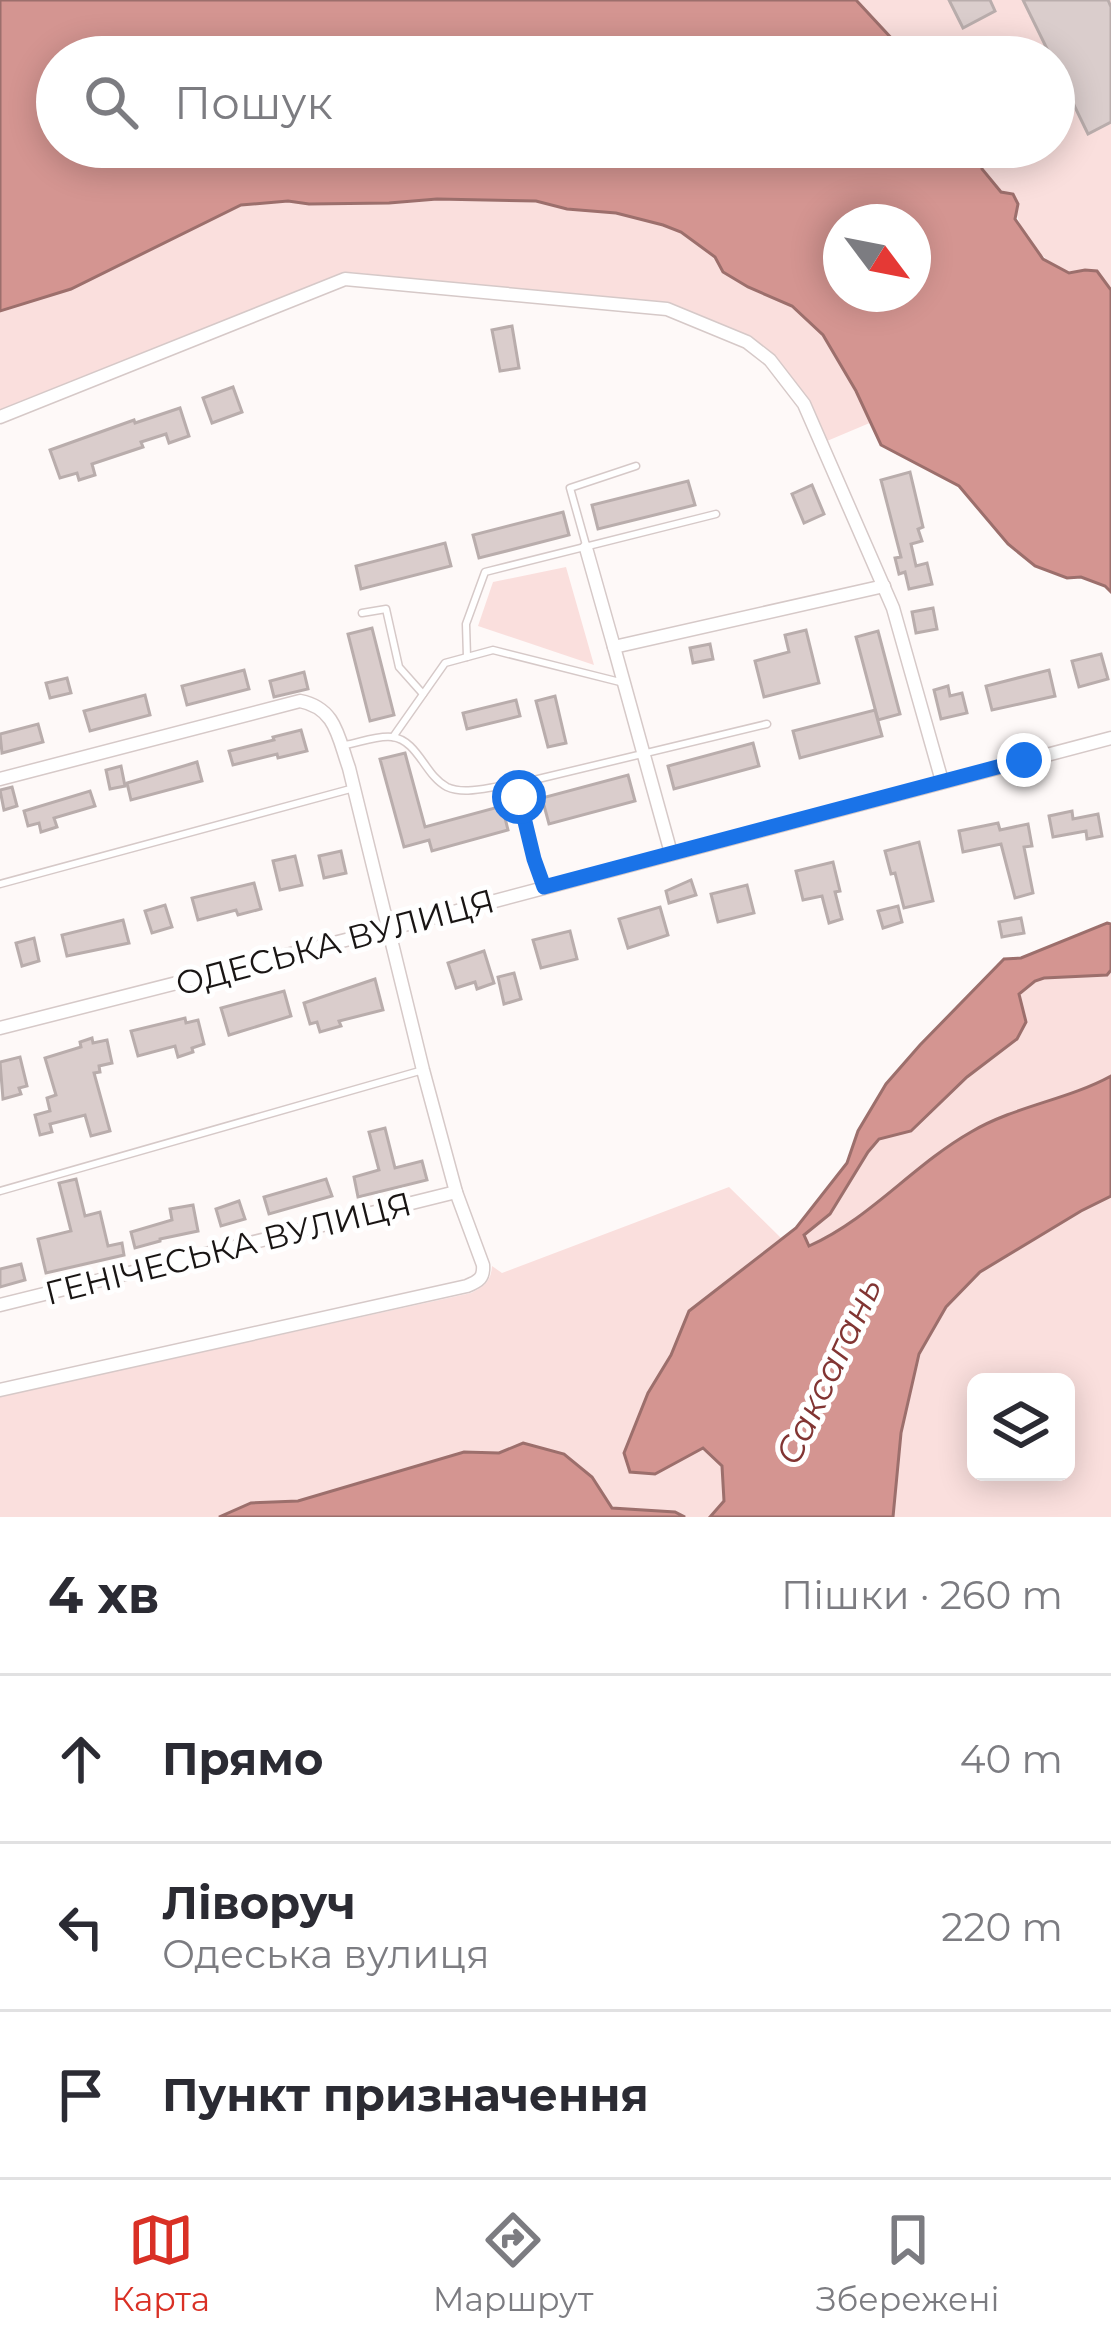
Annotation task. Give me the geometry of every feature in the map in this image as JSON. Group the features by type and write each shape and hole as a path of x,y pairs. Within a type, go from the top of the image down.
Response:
{"street":[{"path":"0,417 346,279 667,308 747,342 770,360 804,404 893,608 942,781"},
{"path":"586,548 670,854"},
{"path":"614,646 884,586"},
{"path":"0,779 300,701 317,705 332,719 456,1192 483,1265 480,1280 467,1286 0,1390"},
{"name":"ОДЕСЬКА ВУЛИЦЯ","path":"0,1028 1111,738"},
{"name":"ГЕНІЧЕСЬКА ВУЛИЦЯ","path":"0,1305 456,1192"}],"lane":[{"path":"586,548 570,488 636,466"},
{"path":"467,657 466,624 485,572 716,514"},
{"path":"362,613 386,609 399,667 423,694"},
{"path":"393,737 445,663 493,650 624,683"},
{"path":"341,746 393,737 412,747 425,767 454,789 513,785 766,724"},
{"path":"513,785 544,887"},
{"path":"0,884 353,788"},
{"path":"0,1191 423,1070"}],"shaded area":[{"path":"856,0 1111,0 1111,290 1098,276 1069,273 1038,251 1023,231 1013,194 1001,193 982,169 1075,168 1075,36 889,36"},
{"path":"536,201 616,213 681,232 716,257 723,272 792,306 823,335 872,422 827,441 809,399 774,356 750,338 669,303 347,272 0,411 0,311 71,289 241,205"},
{"path":"566,567 594,665 478,626 493,582"},
{"path":"1111,970 1111,1076 970,1132 852,1222 809,1246 804,1236 833,1210 878,1142 902,1134 1017,1039 1023,1007 1019,995 1044,978 1107,975"},
{"path":"729,1187 781,1238 689,1311 648,1393 655,1474 703,1448 722,1466 724,1501 710,1517 612,1508 592,1477 508,1448 499,1453 464,1452 298,1501 251,1503 219,1517 0,1517 0,1396 471,1293 486,1283 492,1266 502,1273"},
{"path":"1111,1196 1111,1517 893,1517 900,1434 918,1358 946,1307 980,1272"}],"water":[{"path":"0,0 856,0 889,36 36,36 36,168 982,168 1001,192 1013,194 1018,204 1015,219 1043,259 1069,273 1097,271 1111,290 1111,592 1081,577 1067,578 1035,566 1008,544 959,486 881,445 823,335 792,306 723,272 715,257 681,232 616,213 536,201 241,205 71,289 0,311"},
{"name":"Саксагань","path":"1111,924 1111,970 1107,975 1044,978 1019,994 1026,1022 1017,1039 967,1077 911,1131 879,1139 830,1214 804,1235 809,1246 831,1235 950,1145 988,1123 1111,1076 1111,1196 980,1272 946,1307 919,1354 901,1433 893,1517 710,1517 724,1501 722,1466 703,1448 655,1474 630,1472 624,1453 689,1311 796,1228 847,1163 858,1131 886,1084 1004,959 1021,958"},
{"path":"523,1443 564,1454 592,1477 612,1508 675,1512 685,1517 219,1517 251,1503 298,1501 464,1452 499,1453"}],"building":[{"path":"949,0 990,0 995,11 963,28"},
{"path":"1023,0 1108,0 1111,122 1088,134 1075,107 1075,36 1041,36"},
{"path":"512,326 519,368 500,371 492,330"},
{"path":"233,387 242,412 212,423 203,398"},
{"path":"180,408 189,436 169,443 166,434 141,442 143,447 92,464 95,475 79,480 77,473 60,478 50,450"},
{"path":"910,472 923,527 918,529 922,541 911,544 916,566 927,563 932,584 909,589 905,572 899,574 895,558 901,557 881,480"},
{"path":"688,481 695,505 598,529 592,505"},
{"path":"812,485 824,514 804,523 792,494"},
{"path":"563,512 569,535 479,558 473,535"},
{"path":"445,543 451,566 361,589 356,566"},
{"path":"933,608 937,629 916,633 912,612"},
{"path":"372,628 394,715 370,721 348,634"},
{"path":"806,630 819,683 764,697 755,661 789,652 785,635"},
{"path":"878,631 900,714 878,720 856,637"},
{"path":"710,644 713,659 693,663 690,648"},
{"path":"1101,654 1108,679 1079,687 1072,661"},
{"path":"244,670 249,689 187,705 182,686"},
{"path":"1049,670 1055,696 992,710 986,686"},
{"path":"304,672 308,689 274,697 270,681"},
{"path":"67,678 71,693 50,698 46,683"},
{"path":"948,686 950,696 962,693 967,713 941,719 934,690"},
{"path":"145,695 150,715 90,731 84,711"},
{"path":"555,696 566,743 548,747 536,701"},
{"path":"516,700 520,716 467,729 463,713"},
{"path":"875,710 882,736 800,758 793,731"},
{"path":"38,724 43,742 2,753 0,734"},
{"path":"301,730 307,751 233,765 229,751"},
{"path":"753,743 759,766 674,789 668,766"},
{"path":"405,753 425,827 502,806 508,830 432,851 429,840 404,847 380,759"},
{"path":"197,762 202,781 131,800 127,783"},
{"path":"121,766 125,786 110,789 106,770"},
{"path":"628,775 635,801 549,824 542,798"},
{"path":"12,787 17,806 4,810 0,790"},
{"path":"90,791 95,806 54,818 57,827 41,832 39,823 28,826 24,811"},
{"path":"1072,811 1073,819 1098,814 1102,836 1087,839 1086,831 1053,837 1049,816"},
{"path":"998,823 1000,830 1028,824 1032,846 1024,847 1033,893 1015,898 1001,844 963,852 959,831"},
{"path":"919,842 933,901 904,908 885,851"},
{"path":"341,851 346,873 324,878 319,856"},
{"path":"295,856 302,885 280,890 273,861"},
{"path":"833,862 842,919 829,923 822,896 803,900 796,871"},
{"path":"691,880 696,895 669,903 666,891"},
{"path":"254,883 261,909 198,920 192,898"},
{"path":"747,885 754,913 718,922 711,894"},
{"path":"165,905 172,927 152,933 145,911"},
{"path":"898,906 902,922 883,928 878,911"},
{"path":"660,907 668,935 628,948 619,919"},
{"path":"1021,918 1024,933 1002,937 999,922"},
{"path":"123,920 129,943 67,956 62,935"},
{"path":"570,931 577,959 541,968 533,940"},
{"path":"34,938 39,961 22,966 16,943"},
{"path":"484,951 494,983 477,989 475,982 456,988 448,963"},
{"path":"514,973 521,999 504,1004 498,977"},
{"path":"375,979 383,1010 339,1021 341,1026 320,1032 317,1022 310,1024 304,1003"},
{"path":"284,991 291,1016 229,1035 221,1008"},
{"path":"185,1018 186,1023 198,1020 204,1044 178,1057 175,1046 138,1056 131,1031"},
{"path":"92,1038 93,1043 107,1040 112,1063 99,1066 100,1072 94,1073 110,1131 91,1136 85,1115 50,1124 52,1132 40,1135 35,1115 50,1111 47,1098 56,1095 45,1058 81,1047 80,1042"},
{"path":"20,1057 27,1086 19,1088 21,1094 3,1099 0,1062"},
{"path":"385,1128 395,1168 422,1161 427,1180 358,1197 354,1177 379,1170 369,1132"},
{"path":"76,1179 85,1216 100,1212 108,1246 122,1243 124,1255 46,1273 38,1239 71,1231 59,1183"},
{"path":"326,1179 332,1196 269,1214 264,1197"},
{"path":"239,1201 245,1219 221,1226 216,1209"},
{"path":"193,1205 198,1231 135,1248 131,1232 172,1220 170,1209"},
{"path":"21,1264 25,1280 0,1287 0,1269"}],"route":[{"path":"519,797 544,887 1024,760"}]}
